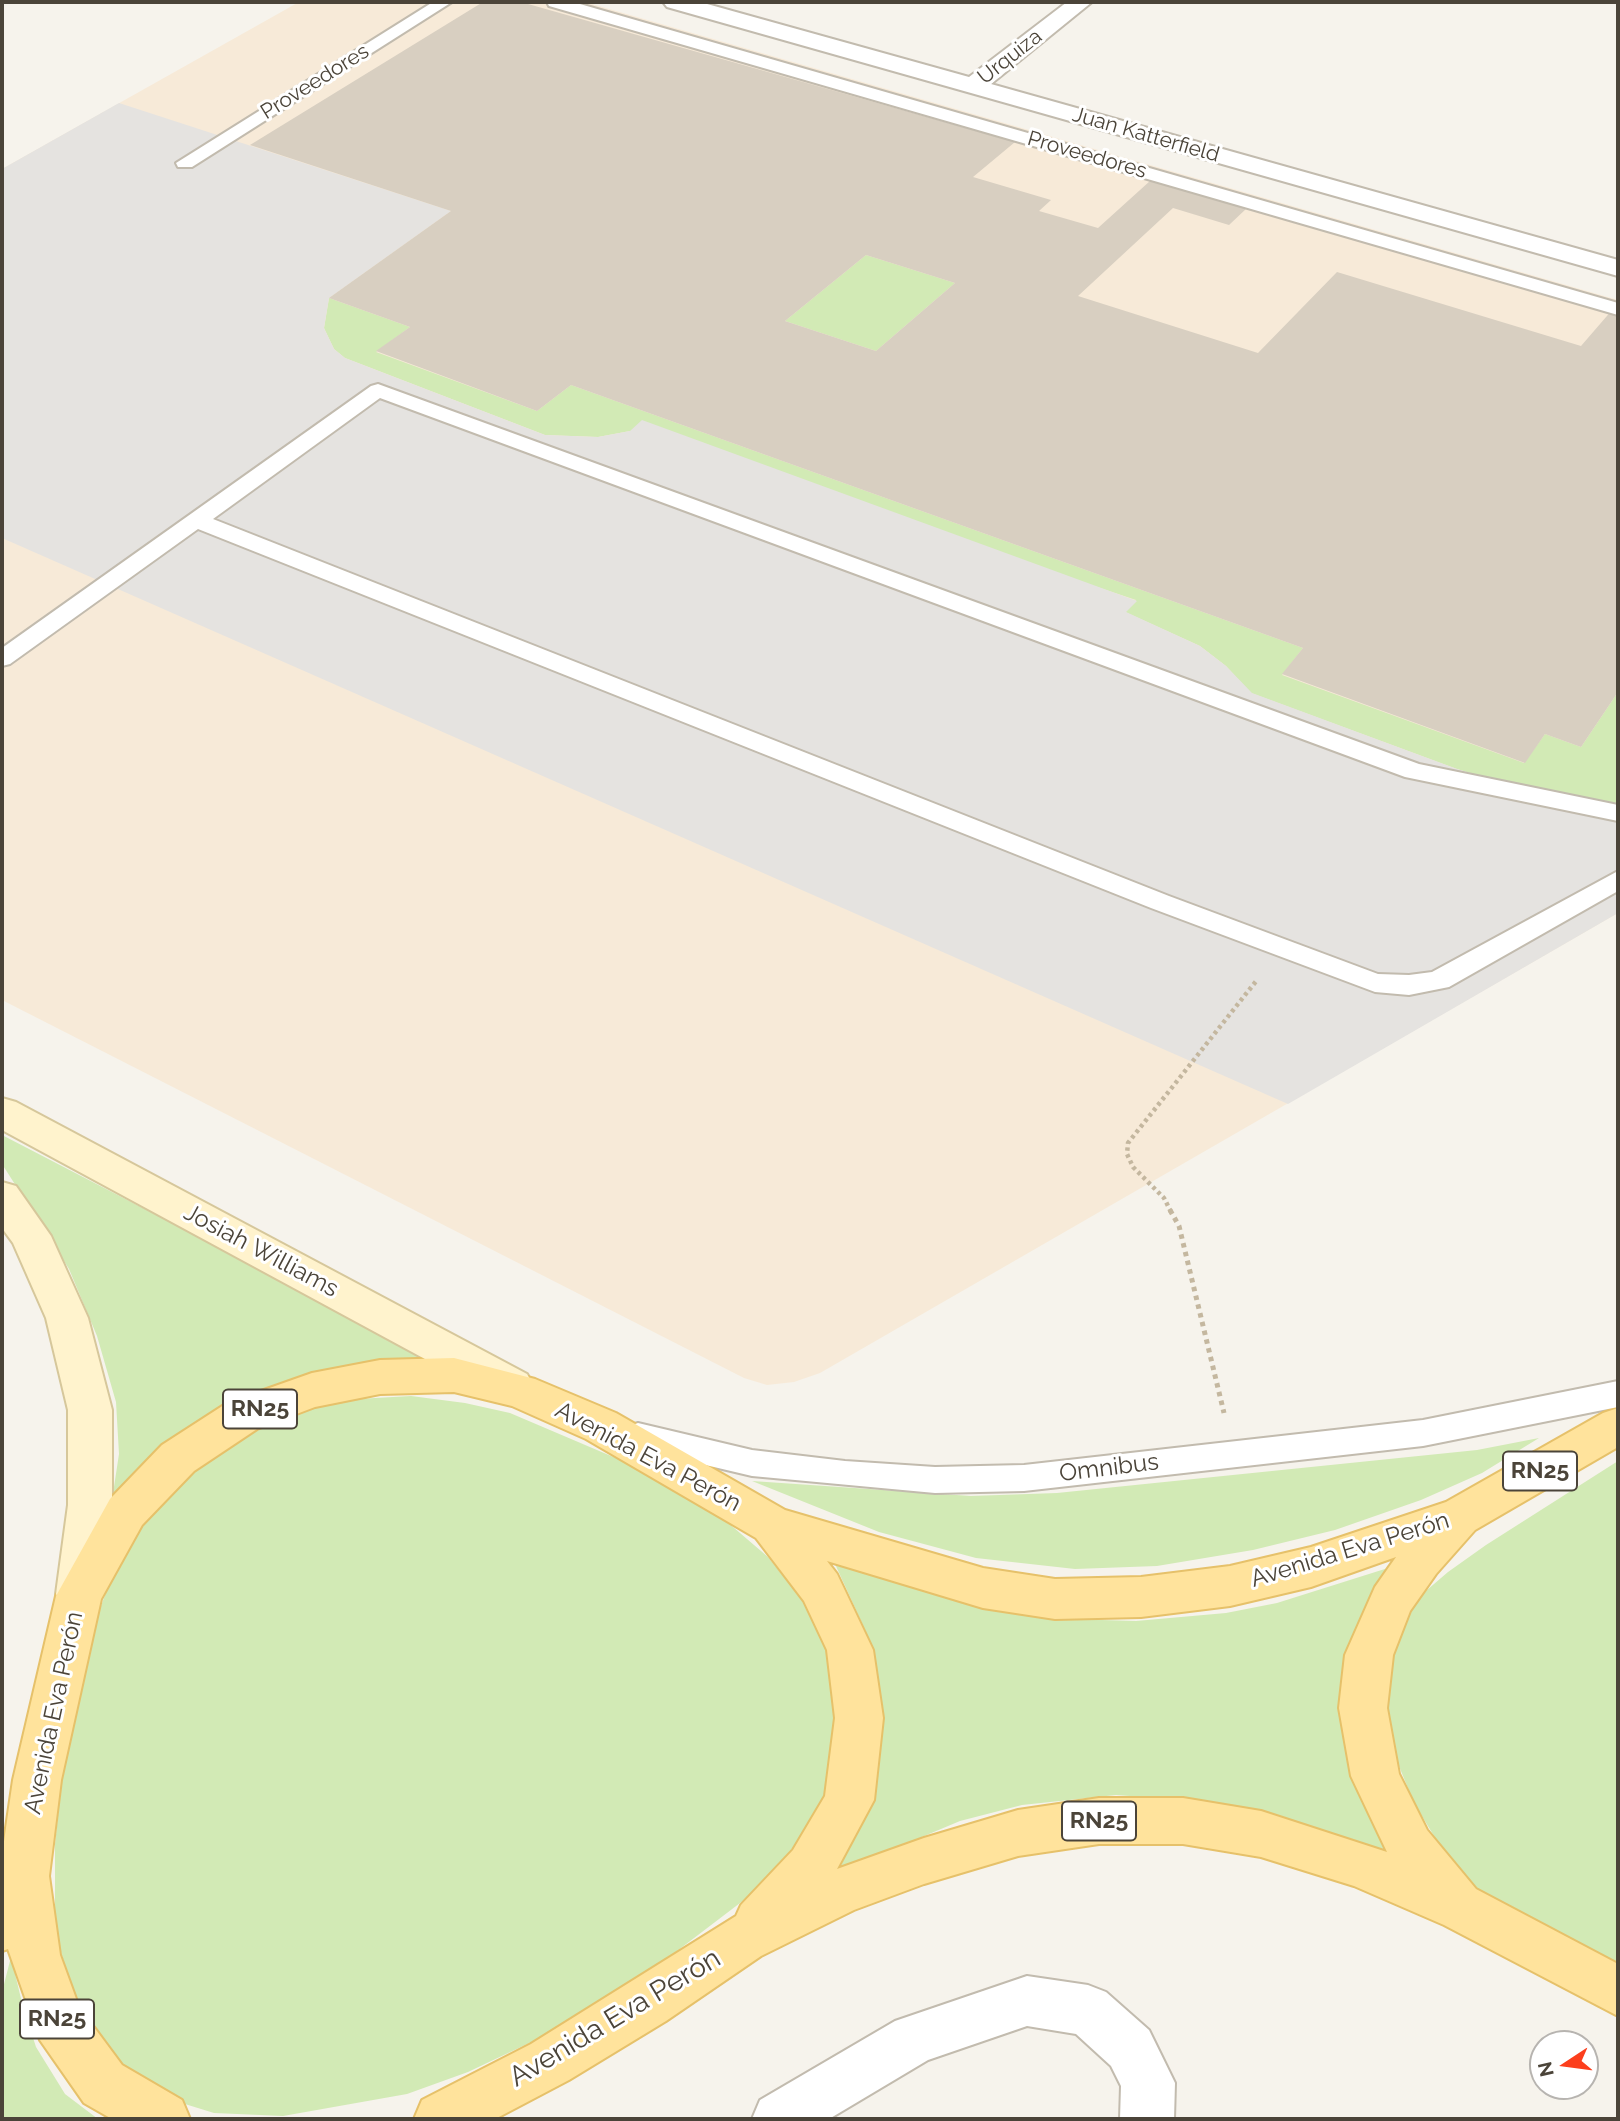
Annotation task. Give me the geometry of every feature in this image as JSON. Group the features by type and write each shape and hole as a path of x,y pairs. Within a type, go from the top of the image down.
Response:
{"main road":[{"name":"Josiah Williams","path":"2,1112 520,1391"},
{"path":"2,1197 30,1237 67,1318 90,1410 90,1505 79,1595"},
{"name":"Avenida Eva Perón","path":"2,1927 24,1875 37,1780 79,1595 125,1512 178,1458 242,1416 312,1390 380,1377 454,1375 520,1391 600,1426 772,1525 983,1588 1055,1599 1140,1597 1230,1587 1311,1567 1461,1516"},
{"name":"RN25","path":"1462,1908 1409,1846 1375,1776 1363,1708 1369,1654 1391,1601 1420,1560 1461,1516 1618,1426"},
{"name":"RN25","path":"743,1939 811,1867 849,1800 859,1718 850,1650 821,1588 772,1525"},
{"name":"Avenida Eva Perón","path":"441,2119 550,2062 648,2003 743,1939 839,1892 924,1861 1018,1833 1099,1821 1183,1821 1261,1834 1360,1865 1462,1908 1618,1992"},
{"name":"RN25","path":"24,1875 34,1955 58,2022 103,2084 163,2119"}],"street":[{"name":"Juan Katterfield","path":"679,2 1618,268"},
{"name":"Urquiza","path":"973,86 1082,2"},
{"path":"779,2119 914,2039 1027,2001 1088,2010 1130,2048 1148,2082 1147,2119"}],"lane":[{"name":"Proveedores","path":"185,163 444,2"},
{"name":"Proveedores","path":"555,2 1618,309"},
{"path":"2,659 378,390 1414,771 1618,813"},
{"path":"196,520 1281,949 1375,983 1409,985 1439,981 1618,880"},
{"name":"Omnibus","path":"600,1426 681,1449 779,1466 934,1479 1024,1478 1423,1433 1618,1394"}],"path":[{"path":"1225,1415 1179,1226 1164,1198 1133,1167 1127,1154 1128,1143 1281,949"}],"shaded area":[{"path":"299,2 585,2 1618,300 1618,913 820,1373 794,1382 767,1385 744,1378 2,1000 2,169"},
{"path":"119,103 451,211 329,298 324,328 334,349 345,358 545,435 598,437 630,431 642,420 1137,601 1126,612 1200,646 1226,666 1252,693 1457,769 1535,793 1618,808 1618,913 1288,1104 2,538 2,169"}],"green space":[{"path":"866,255 955,283 876,351 785,321"},
{"path":"329,298 410,327 376,352 537,411 571,385 1303,648 1282,675 1524,763 1545,734 1581,747 1618,692 1618,808 1535,793 1457,769 1251,693 1226,666 1200,646 1125,612 1136,600 630,431 598,437 545,435 345,358 334,349 324,328"},
{"path":"2,1135 434,1359 394,1359 349,1366 301,1376 248,1394 206,1417 110,1513 119,1454 116,1402 97,1336 69,1269 2,1164"},
{"path":"411,1396 465,1403 510,1413 658,1476 719,1515 768,1557 808,1607 828,1652 841,1707 828,1800 797,1850 744,1900 677,1951 563,2027 468,2072 407,2094 283,2116 214,2113 159,2096 111,2056 75,1999 55,1932 55,1844 68,1720 91,1633 115,1568 156,1504 200,1463 257,1427 310,1407 357,1399"},
{"path":"1539,1438 1482,1473 1421,1500 1335,1530 1253,1550 1157,1566 1075,1569 976,1558 879,1532 752,1481 971,1496 1057,1493 1477,1450"},
{"path":"1618,1461 1618,1970 1536,1929 1487,1899 1448,1859 1414,1803 1388,1739 1383,1692 1390,1646 1413,1602 1448,1572 1486,1545"},
{"path":"830,1553 1068,1619 1136,1621 1226,1613 1277,1603 1388,1568 1362,1613 1351,1648 1392,1856 1197,1801 1116,1795 1022,1805 960,1821 898,1847 834,1880 867,1810 876,1681 866,1632"},
{"path":"11,1957 36,2047 65,2094 98,2119 2,2119 2,1992"}],"building":[{"path":"483,2 521,2 1015,142 973,177 1051,200 1039,211 1098,228 1150,181 1247,208 1229,225 1173,208 1078,296 1258,353 1337,272 1581,346 1613,309 1618,311 1618,692 1581,747 1545,734 1525,763 1282,674 1303,648 571,385 537,411 376,351 410,327 329,298 451,211 250,145","holes":["866,255 955,283 876,351 785,321"]}]}
